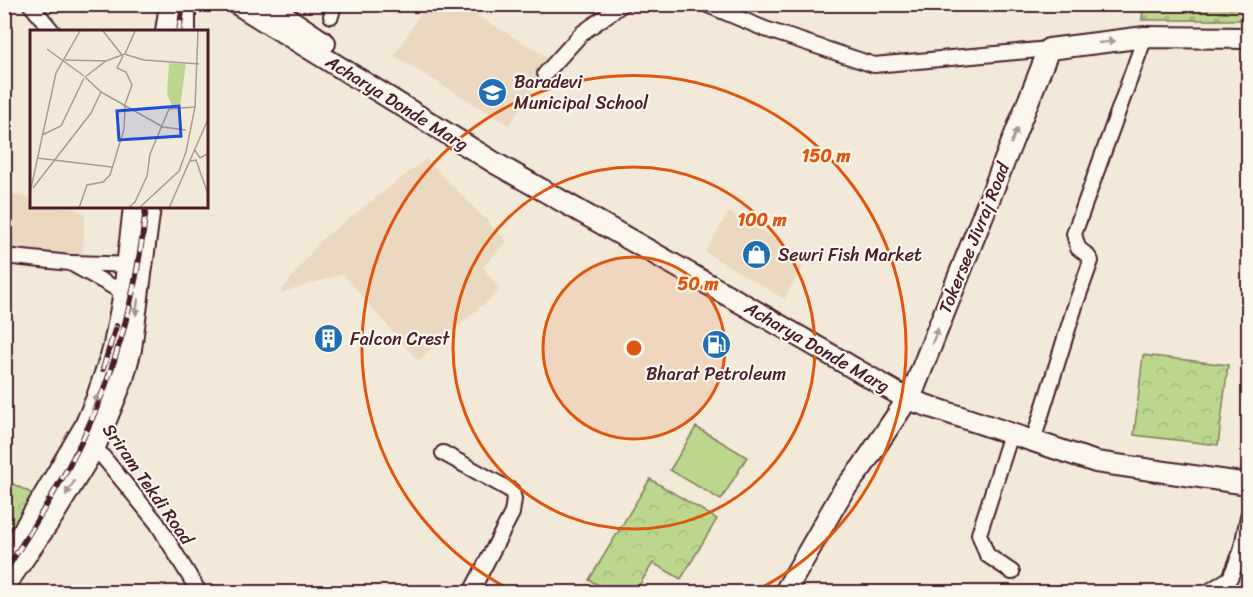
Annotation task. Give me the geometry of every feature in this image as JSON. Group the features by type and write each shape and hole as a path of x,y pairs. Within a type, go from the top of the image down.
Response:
{"street":[{"path":"30,4 51,30"},
{"path":"166,30 170,4"},
{"path":"185,4 185,30"},
{"name":"Acharya Donde Marg","path":"237,4 495,163 777,318"},
{"name":"Acharya Donde Marg","path":"267,4 494,150 910,395 1011,434 1035,436 1095,462 1248,484"},
{"path":"545,74 582,33 623,4"},
{"path":"705,4 765,29 874,65 1145,38 1248,38"},
{"path":"1035,436 1091,261 1078,248 1074,234 1145,38"},
{"name":"Tokersee Jivraj Road","path":"785,592 843,491 862,467 910,395 1049,49"},
{"path":"4,587 53,516 96,447 123,379 131,349 135,265 134,208"},
{"path":"4,563 85,426 96,400 113,350 124,293 135,265 150,208"},
{"path":"4,256 70,263 135,265"},
{"path":"70,263 124,293"},
{"name":"Acharya Donde Marg","path":"910,395 1035,436 1094,450 1248,474"},
{"name":"Sriram Tekdi Road","path":"85,426 96,447 157,523 199,592"},
{"path":"1011,434 979,534 987,555 1012,573"},
{"path":"443,453 512,491 514,499 512,513 471,592"},
{"path":"1208,592 1230,578 1241,552 1248,516"}],"shaded area":[{"name":"Baradevi Municipal School","path":"457,4 553,60 509,125 394,56 426,5"},
{"path":"426,159 507,241 483,267 500,290 418,361 343,274 280,293 321,240"},
{"path":"4,193 30,198 30,208 74,208 85,214 82,267 5,254"},
{"name":"Sewri Fish Market","path":"729,212 808,258 784,299 705,252"}],"green space":[{"path":"1143,5 1248,5 1248,20 1142,20"},
{"path":"1143,355 1228,365 1218,445 1134,435"},
{"path":"696,427 747,457 721,500 670,470"},
{"path":"650,479 717,519 681,579 653,563 635,592 611,592 589,580"},
{"path":"5,480 33,494 5,543"}],"railway":[{"path":"179,30 183,4"},
{"path":"4,573 62,478 99,403 121,339 129,306 146,208"},
{"path":"103,369 116,326"}],"place":[{"name":"Baradevi Municipal School","path":"493,92"},
{"name":"Sewri Fish Market","path":"757,255"},
{"name":"Falcon Crest","path":"329,339"},
{"name":"Bharat Petroleum","path":"716,345"}]}
